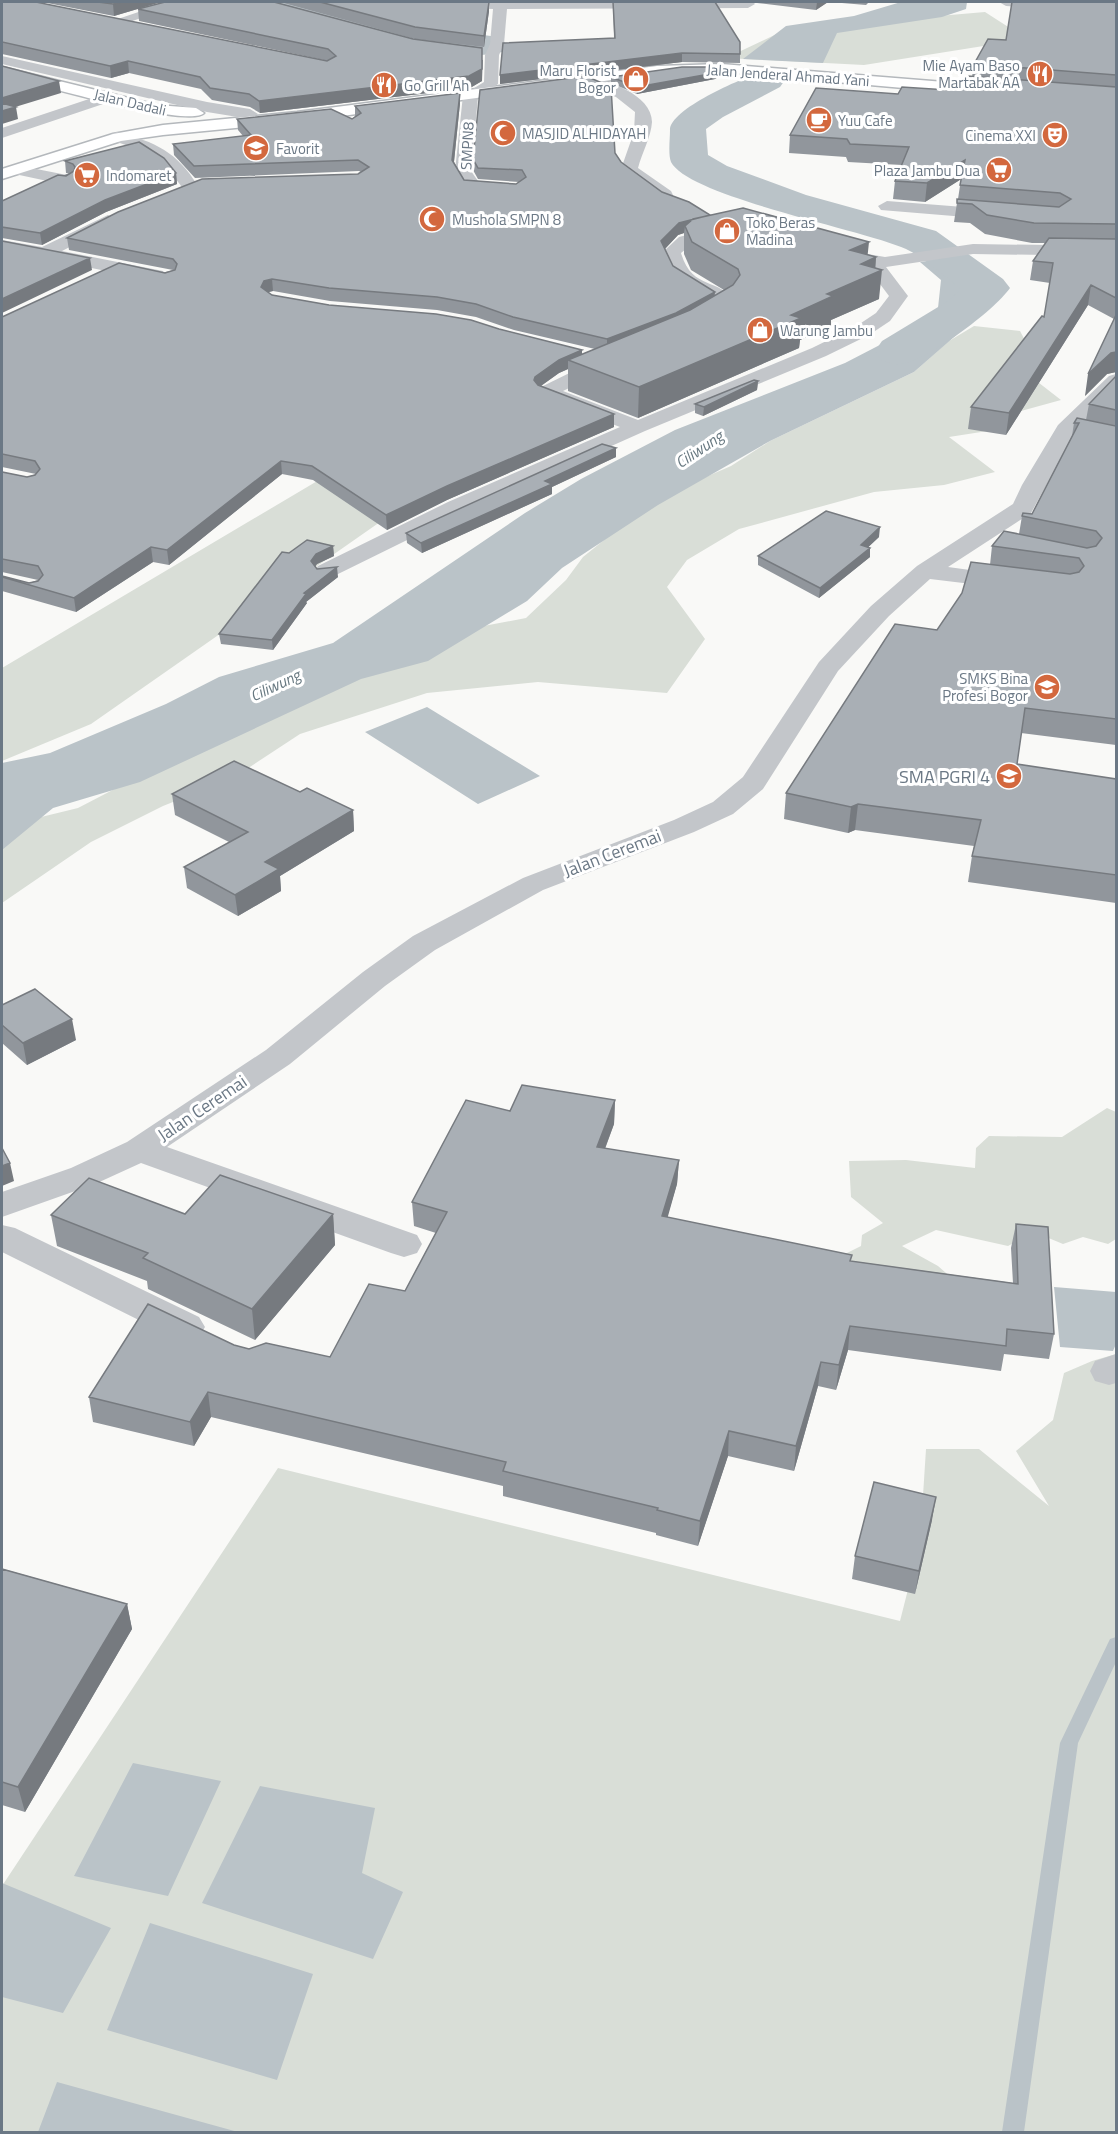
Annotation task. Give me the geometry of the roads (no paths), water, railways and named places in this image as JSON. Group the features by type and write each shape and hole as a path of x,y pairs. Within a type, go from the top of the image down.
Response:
{"main road":[{"name":"Jalan Jenderal Ahmad Yani","path":"255,114 491,84 608,72 693,68 750,68 1011,89"},
{"name":"Jalan Dadali","path":"2,71 157,110 255,114"},
{"name":"Jalan Jenderal Ahmad Yani","path":"9,172 118,137 175,128 471,95 585,79 608,72"},
{"path":"118,137 164,123 167,117 157,110"}],"street":[{"path":"149,29 111,21 180,2"},
{"path":"417,2 748,4"},
{"path":"1006,2 1083,4 1116,8"},
{"path":"471,95 491,84 486,55 497,44 496,33 500,3"},
{"path":"2,71 9,62 145,93 255,114"},
{"path":"585,79 631,100 641,109 644,120 629,169 678,201"},
{"path":"71,89 92,81"},
{"path":"127,102 145,93"},
{"name":"SMPN8","path":"471,95 463,171 468,184 516,188"},
{"path":"2,133 110,97"},
{"path":"332,112 351,123"},
{"path":"118,137 161,153 199,184 172,193"},
{"path":"9,172 66,180"},
{"path":"887,206 1023,217"},
{"path":"43,254 124,213"},
{"path":"687,328 719,314 727,308 728,303 719,293 695,284 679,273 672,252 676,245 685,240 741,225 718,216"},
{"path":"2,245 167,277"},
{"path":"839,251 872,261 900,261 973,249 1116,251"},
{"path":"326,571 456,507 638,426 819,352 869,326 883,316 899,296 872,261"},
{"path":"85,283 117,268"},
{"path":"576,352 610,361"},
{"path":"629,353 546,392 638,426"},
{"name":"Jalan Ceremai","path":"2,1205 83,1176 139,1150 279,1057 375,979 424,943 533,884 684,826 723,808 753,783 828,668 880,611 925,571 971,539 1023,508 1037,477 1076,432 1116,380"},
{"path":"971,539 1005,546"},
{"path":"925,571 1031,585"},
{"path":"139,1150 404,1244"},
{"path":"2,1237 220,1343"}],"water":[{"path":"901,2 967,2 966,9 942,17 837,33 823,63 743,59 786,26 854,16"},
{"path":"955,257 976,275 989,295 986,309 914,372 770,441 658,505 562,568 527,601 428,661 361,679 140,782 53,808 2,850 2,763 50,753 166,704 219,677 333,643 525,513 581,479 675,430 845,363 901,334 938,308 941,280 920,262"},
{"path":"427,707 540,776 478,804 365,732"},
{"path":"1054,1287 1116,1292 1116,1344 1113,1351 1060,1347"},
{"path":"133,1763 221,1781 168,1896 74,1876"},
{"path":"260,1786 375,1808 362,1873 403,1892 373,1959 202,1903"},
{"path":"2,1883 111,1928 63,2013 2,1997"},
{"path":"150,1923 313,1974 277,2080 107,2030"},
{"path":"57,2082 238,2132 38,2132"}],"waterway":[{"path":"294,2 379,31 429,42 490,45"},
{"name":"Ciliwung","path":"768,80 710,109 688,126 689,160 713,174 792,203 921,240 988,288 964,310 898,351"},
{"path":"1013,2132 1069,1743 1116,1644"}],"place":[{"name":"Mie Ayam Baso Martabak AA","path":"1040,74"},
{"name":"Maru Florist Bogor","path":"636,79"},
{"name":"Go Grill Ah","path":"384,85"},
{"name":"Yuu Cafe","path":"819,120"},
{"name":"MASJID ALHIDAYAH","path":"503,133"},
{"name":"Cinema XXI","path":"1055,135"},
{"name":"Favorit","path":"256,148"},
{"name":"Plaza Jambu Dua","path":"999,170"},
{"name":"Indomaret","path":"87,175"},
{"name":"Mushola SMPN 8","path":"432,219"},
{"name":"Toko Beras Madina","path":"727,231"},
{"name":"Warung Jambu","path":"760,330"},
{"name":"SMKS Bina Profesi Bogor","path":"1047,687"},
{"name":"SMA PGRI 4","path":"1009,776"}]}
